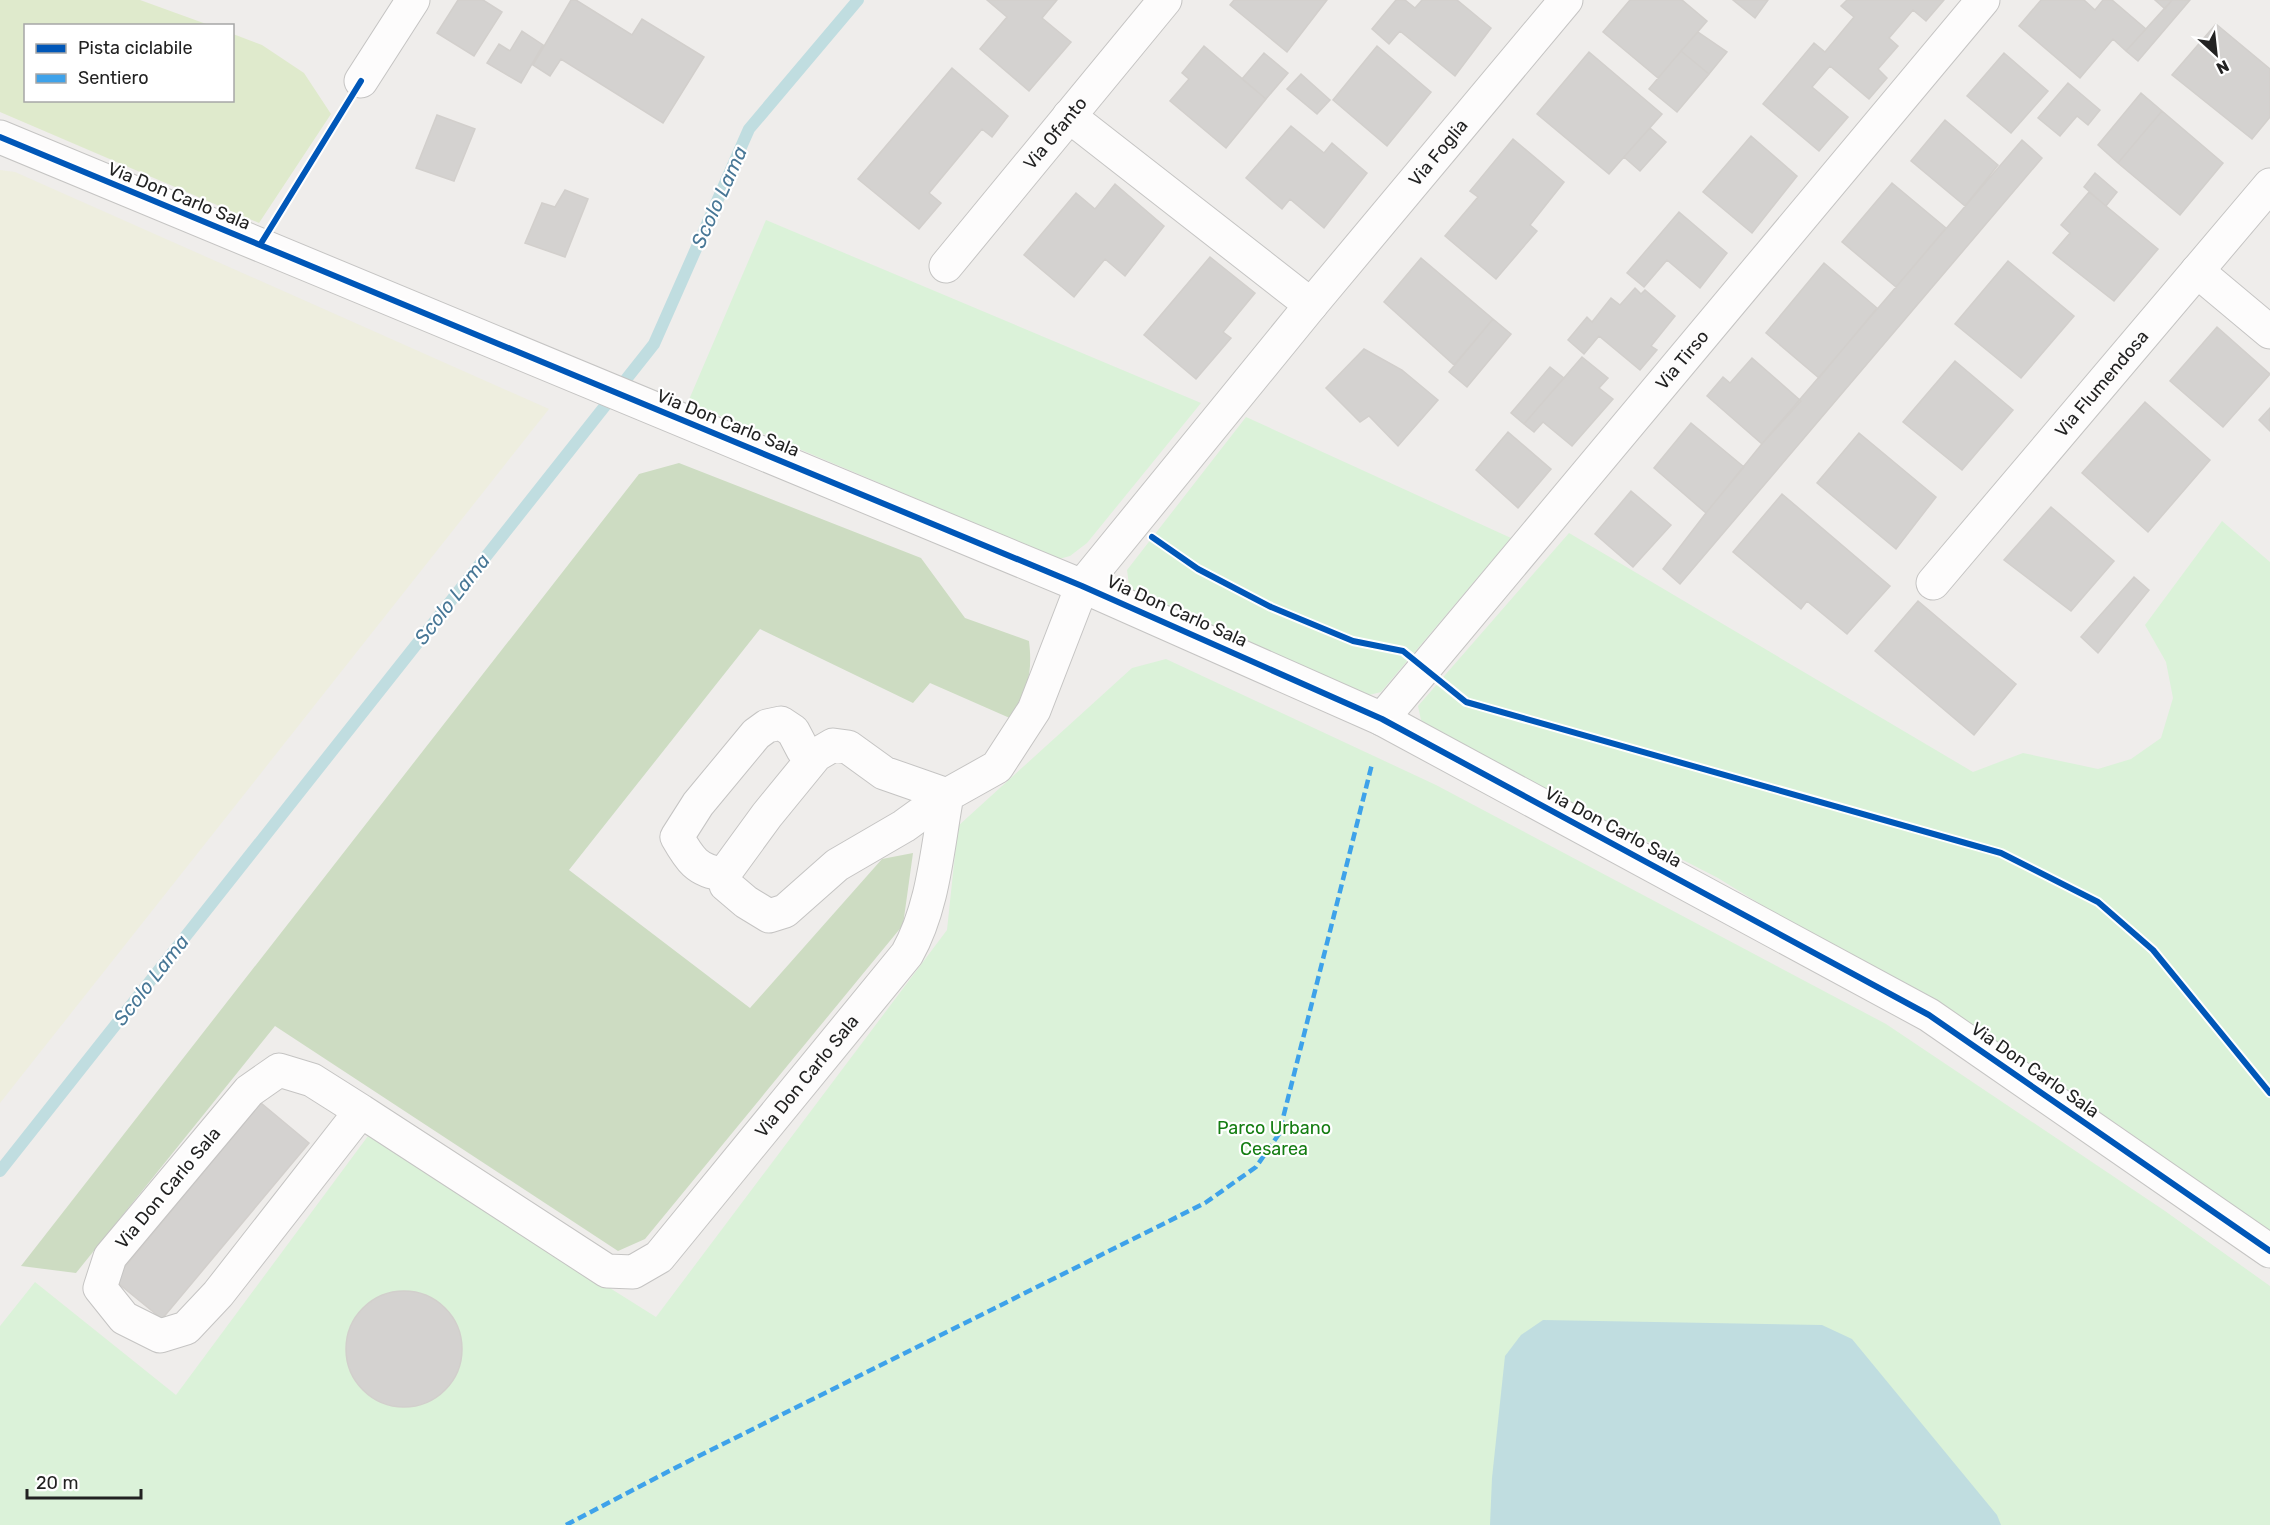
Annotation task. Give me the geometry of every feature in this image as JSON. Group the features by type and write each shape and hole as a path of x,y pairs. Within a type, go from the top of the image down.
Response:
{"street":[{"path":"361,81 413,0"},
{"name":"Via Ofanto","path":"946,266 1165,0"},
{"name":"Via Foglia","path":"1082,586 1311,305 1566,0"},
{"name":"Via Tirso","path":"1382,719 1983,0"},
{"path":"1069,116 1311,305"},
{"name":"Via Don Carlo Sala","path":"0,137 43,157 1082,586 1382,719 1929,1014 2270,1251"},
{"name":"Via Don Carlo Sala","path":"0,153 43,157"},
{"name":"Via Flumendosa","path":"1933,583 2270,185"},
{"path":"2197,271 2270,332"},
{"name":"Via Don Carlo Sala","path":"362,1111 218,1294 186,1328 160,1336 124,1318 100,1288 110,1257 249,1091 279,1070 312,1080 362,1111 607,1271 633,1272 659,1257 907,954 919,932 927,907 947,795 997,767 1034,710 1082,586"},
{"path":"724,874 711,873 689,859 677,837 698,804 756,734 767,726 781,723 818,748 848,747 884,773 947,795"},
{"path":"818,748 816,755 724,874 726,885 746,902 770,916 785,911 837,865 871,843 904,826 947,795"}],"shaded area":[{"path":"0,170 15,172 549,409 0,1103"}],"green space":[{"path":"0,0 140,0 206,24 24,24 24,102 234,102 234,34 262,45 304,73 331,114 259,223 0,112"},
{"path":"766,220 1201,403 1087,543 1070,556 1059,559 688,402"},
{"path":"1246,417 1511,538 1381,692 1369,695 1136,594 1129,585 1127,570"},
{"path":"679,463 921,558 965,618 1029,641 1028,682 1012,719 930,683 913,703 760,629 569,870 750,1008 882,859 913,853 903,925 645,1239 618,1251 275,1026 76,1273 21,1266 639,474"},
{"path":"2222,521 2270,562 2270,1233 2120,1126 1718,878 1430,730 1421,720 1418,706 1569,533 1973,772 2023,753 2098,769 2131,759 2161,738 2173,698 2166,662 2145,625"},
{"name":"Parco Urbano Cesarea","path":"1166,659 1436,785 1886,1024 2165,1211 2270,1286 2270,1525 0,1525 0,1326 35,1282 176,1395 368,1136 656,1317 947,930 958,826 1132,668"}],"water":[{"path":"1543,1320 1822,1325 1852,1339 1997,1515 2001,1525 1490,1525 1492,1478 1505,1356 1521,1335"}],"building":[{"path":"458,0 483,0 502,12 474,56 437,33"},
{"path":"571,0 576,0 632,35 642,19 704,57 663,123 561,59 550,76 533,65"},
{"path":"987,0 1057,0 1042,18 1071,42 1029,91 980,49 1007,17"},
{"path":"1234,0 1327,0 1287,52 1230,5"},
{"path":"1396,0 1405,0 1415,8 1422,0 1457,0 1491,28 1455,76 1400,31 1389,44 1372,29"},
{"path":"1630,0 1682,0 1707,21 1658,78 1603,32"},
{"path":"1733,0 1768,0 1755,18"},
{"path":"1847,0 1944,0 1926,21 1913,10 1889,38 1898,46 1878,69 1887,78 1869,99 1830,66 1812,87 1848,117 1819,151 1763,104 1814,43 1825,52 1854,17 1841,6"},
{"path":"2041,0 2084,0 2095,10 2103,0 2112,0 2146,29 2126,51 2113,39 2080,78 2019,26"},
{"path":"2155,0 2172,0 2165,9"},
{"path":"2172,0 2190,0 2138,61 2126,51"},
{"path":"2216,24 2270,69 2270,117 2252,139 2172,75"},
{"path":"522,31 543,45 521,83 487,63 499,44 510,51"},
{"path":"1698,32 1727,52 1709,74 1681,51"},
{"path":"1204,46 1266,99 1226,148 1170,101 1189,79 1182,73"},
{"path":"1377,46 1431,92 1387,146 1333,100"},
{"path":"1681,51 1709,74 1677,112 1649,89"},
{"path":"1589,52 1662,114 1609,174 1537,114"},
{"path":"1264,53 1288,73 1266,99 1242,79"},
{"path":"2004,53 2048,91 2011,133 1967,96"},
{"path":"952,68 1008,116 992,137 982,129 929,193 941,203 919,229 858,179"},
{"path":"1301,74 1330,100 1317,114 1287,89"},
{"path":"2068,83 2100,110 2088,125 2077,116 2060,136 2038,118"},
{"path":"2141,93 2162,111 2118,163 2098,145"},
{"path":"2162,111 2223,163 2180,215 2118,163"},
{"path":"437,115 475,129 454,181 416,168"},
{"path":"1945,120 1998,165 1965,206 1911,161"},
{"path":"1291,126 1324,153 1332,143 1367,173 1324,228 1290,199 1282,209 1246,178"},
{"path":"1650,128 1666,142 1640,171 1624,157"},
{"path":"1751,136 1797,176 1752,233 1703,192"},
{"path":"1513,139 1564,182 1530,225 1537,231 1496,279 1445,236 1478,197 1470,191"},
{"path":"2022,140 2042,158 1680,584 1663,569 1706,513 1765,440"},
{"path":"2095,173 2117,192 2106,206 2084,187"},
{"path":"1892,183 1946,228 1896,287 1842,242"},
{"path":"1115,184 1164,226 1125,276 1105,259 1074,297 1024,255 1076,193 1095,209"},
{"path":"565,190 588,199 565,257 525,243 542,203 555,207"},
{"path":"2089,192 2158,249 2114,301 2053,253 2070,233 2061,225"},
{"path":"1679,212 1727,253 1700,288 1667,260 1644,287 1627,273"},
{"path":"1210,257 1255,293 1223,332 1231,338 1196,379 1144,335"},
{"path":"1421,258 1493,319 1454,365 1384,302"},
{"path":"2008,261 2074,316 2021,378 1955,324"},
{"path":"1824,263 1877,308 1819,378 1766,333"},
{"path":"1635,288 1641,294 1645,290 1675,316 1651,346 1657,350 1640,370 1599,336 1584,354 1568,340 1587,317 1592,322 1611,298 1620,305"},
{"path":"1493,319 1511,334 1467,387 1449,372"},
{"path":"2217,327 2270,374 2223,427 2170,381"},
{"path":"1364,349 1402,370 1438,400 1398,446 1369,416 1360,422 1326,388"},
{"path":"1582,357 1608,378 1599,388 1613,399 1572,446 1543,422 1534,432 1524,424"},
{"path":"1752,358 1801,401 1762,444 1707,396 1723,377 1730,383"},
{"path":"1955,361 2013,410 1962,470 1903,422"},
{"path":"1550,367 1564,378 1524,424 1511,413"},
{"path":"2145,402 2210,460 2148,532 2082,473"},
{"path":"2270,408 2270,431 2259,420"},
{"path":"1691,423 1744,467 1706,513 1654,468"},
{"path":"1508,432 1551,469 1518,508 1476,470"},
{"path":"1859,433 1936,497 1896,549 1817,483"},
{"path":"1631,491 1671,525 1633,567 1595,534"},
{"path":"1782,494 1890,586 1847,634 1807,601 1801,609 1733,552"},
{"path":"2051,507 2114,561 2071,611 2004,560"},
{"path":"2134,577 2149,590 2098,653 2081,637"},
{"path":"1918,601 2016,684 1974,735 1875,651"},
{"path":"261,1103 309,1143 162,1319 114,1280"},
{"path":"404,1291 426,1296 445,1308 457,1327 462,1349 457,1371 445,1390 426,1402 404,1407 382,1402 363,1390 351,1371 346,1349 351,1327 363,1308 382,1296"}],"waterway":[{"name":"Scolo Lama","path":"0,1171 654,344 749,129 858,0"}],"marked path":[{"path":"566,1525 677,1467 1205,1203 1256,1167 1279,1134 1372,764"}],"cycle path":[{"path":"260,245 361,81"},
{"path":"0,137 1082,586 1382,719 1929,1015 2270,1251"},
{"path":"1152,537 1198,569 1271,607 1353,641 1403,651 1466,702 2001,853 2098,902 2153,950 2270,1093"}]}
